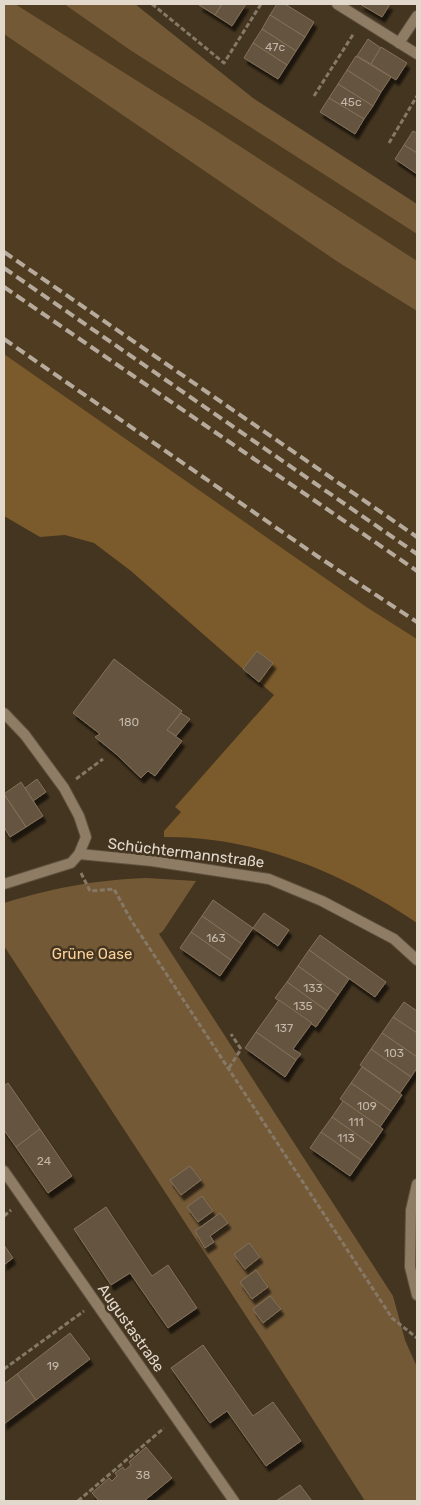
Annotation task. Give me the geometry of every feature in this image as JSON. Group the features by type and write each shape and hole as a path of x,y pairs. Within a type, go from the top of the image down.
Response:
{"street":[{"path":"337,4 417,54"},
{"path":"399,43 417,16"},
{"name":"Schüchtermannstraße","path":"4,713 25,736 64,788 79,816 86,837 77,857 72,863 4,884"},
{"name":"Schüchtermannstraße","path":"77,857 152,861 269,879 322,901 394,939 417,960"},
{"name":"Augustastraße","path":"4,1171 234,1501"},
{"path":"417,1184 411,1210 410,1267 417,1295"}],"path":[{"path":"152,4 224,63 261,4"},
{"path":"314,96 362,20"},
{"path":"389,143 417,96"},
{"path":"64,788 103,759"},
{"path":"77,857 90,891 114,889 131,920 392,1318 417,1338"},
{"path":"229,1068 241,1049 231,1034"},
{"path":"4,1369 95,1302"},
{"path":"78,1501 158,1433 177,1420"}],"shaded area":[{"path":"4,4 64,4 130,50 417,234 417,639 368,608 4,354"},
{"path":"4,354 368,608 417,639 417,923 359,888 297,861 232,843 198,838 164,837 164,831 181,812 175,807 274,695 259,682 273,663 257,651 243,669 131,571 94,543 65,535 40,537 4,516"}],"green space":[{"path":"4,4 15,4 204,123 417,261 417,311 338,262 4,34"},
{"path":"64,4 135,4 253,98 417,204 417,234 130,50"},
{"name":"Grüne Oase","path":"146,878 196,881 163,931 159,934 393,1296 405,1340 417,1367 417,1501 365,1501 4,946 4,903 74,886"}],"building":[{"path":"200,4 222,4 215,15"},
{"path":"222,4 246,4 232,26 215,15"},
{"path":"277,4 285,4 314,22 305,37 270,15"},
{"path":"360,4 390,4 382,17"},
{"path":"270,15 305,37 296,51 262,29"},
{"path":"262,29 296,51 287,65 253,43"},
{"path":"368,39 381,48 371,64 357,56"},
{"path":"253,43 287,65 278,79 244,58"},
{"path":"381,47 407,63 396,80 371,64"},
{"path":"356,56 391,77 381,92 347,70"},
{"path":"347,70 381,92 373,106 338,84"},
{"path":"338,84 373,106 364,119 329,98"},
{"path":"329,98 364,119 355,134 320,112"},
{"path":"413,131 417,133 417,153 404,145"},
{"path":"404,145 417,153 417,174 395,159"},
{"path":"257,651 273,663 259,682 243,669"},
{"path":"114,659 182,711 167,730 182,741 155,776 148,771 141,778 95,737 100,734 73,713"},
{"path":"181,713 190,719 176,736 167,730"},
{"path":"37,779 46,792 33,801 25,788"},
{"path":"21,782 43,816 26,827 4,794"},
{"path":"4,794 26,827 10,837 4,827"},
{"path":"213,900 253,928 242,944 202,916"},
{"path":"264,913 289,930 278,946 253,928"},
{"path":"202,916 242,944 231,960 191,932"},
{"path":"191,932 231,960 220,976 180,948"},
{"path":"320,935 386,982 375,997 309,950"},
{"path":"309,950 349,979 338,995 298,966"},
{"path":"298,966 338,995 327,1011 287,982"},
{"path":"287,982 327,1011 316,1027 275,998"},
{"path":"279,1000 312,1023 293,1049 301,1054 296,1060 256,1032"},
{"path":"404,1002 417,1011 417,1033 393,1017"},
{"path":"393,1017 417,1033 417,1057 382,1033"},
{"path":"256,1032 296,1060 285,1077 245,1048"},
{"path":"382,1033 417,1057 417,1068 411,1077 371,1049"},
{"path":"371,1049 411,1077 400,1093 360,1065"},
{"path":"362,1067 402,1095 391,1111 351,1083"},
{"path":"8,1083 40,1129 16,1147 4,1130 4,1086"},
{"path":"351,1083 391,1111 380,1127 340,1099"},
{"path":"343,1101 383,1129 372,1145 332,1117"},
{"path":"332,1117 372,1145 361,1160 321,1132"},
{"path":"40,1129 72,1176 48,1193 16,1147"},
{"path":"321,1132 361,1160 350,1176 310,1148"},
{"path":"190,1166 201,1180 181,1195 170,1180"},
{"path":"202,1196 213,1211 198,1222 187,1207"},
{"path":"106,1207 152,1276 168,1265 197,1308 168,1328 130,1273 111,1285 74,1229"},
{"path":"220,1213 228,1223 210,1236 214,1242 205,1248 195,1231"},
{"path":"249,1243 260,1257 245,1269 234,1254"},
{"path":"4,1245 13,1258 4,1265"},
{"path":"256,1270 268,1287 252,1299 240,1282"},
{"path":"270,1296 281,1309 263,1323 253,1309"},
{"path":"70,1333 90,1359 36,1400 17,1374"},
{"path":"203,1345 253,1416 273,1402 301,1441 266,1466 227,1411 210,1423 171,1368"},
{"path":"17,1374 36,1400 4,1424 4,1384"},
{"path":"146,1447 172,1478 144,1501 99,1501 92,1493 109,1478 112,1481 117,1476 115,1473 123,1467 125,1470 131,1465 129,1462"},
{"path":"300,1485 312,1501 276,1501"}],"railway":[{"path":"4,252 417,537"},
{"path":"4,268 417,554"},
{"path":"4,287 417,571"},
{"path":"4,339 317,556 417,622"}]}
